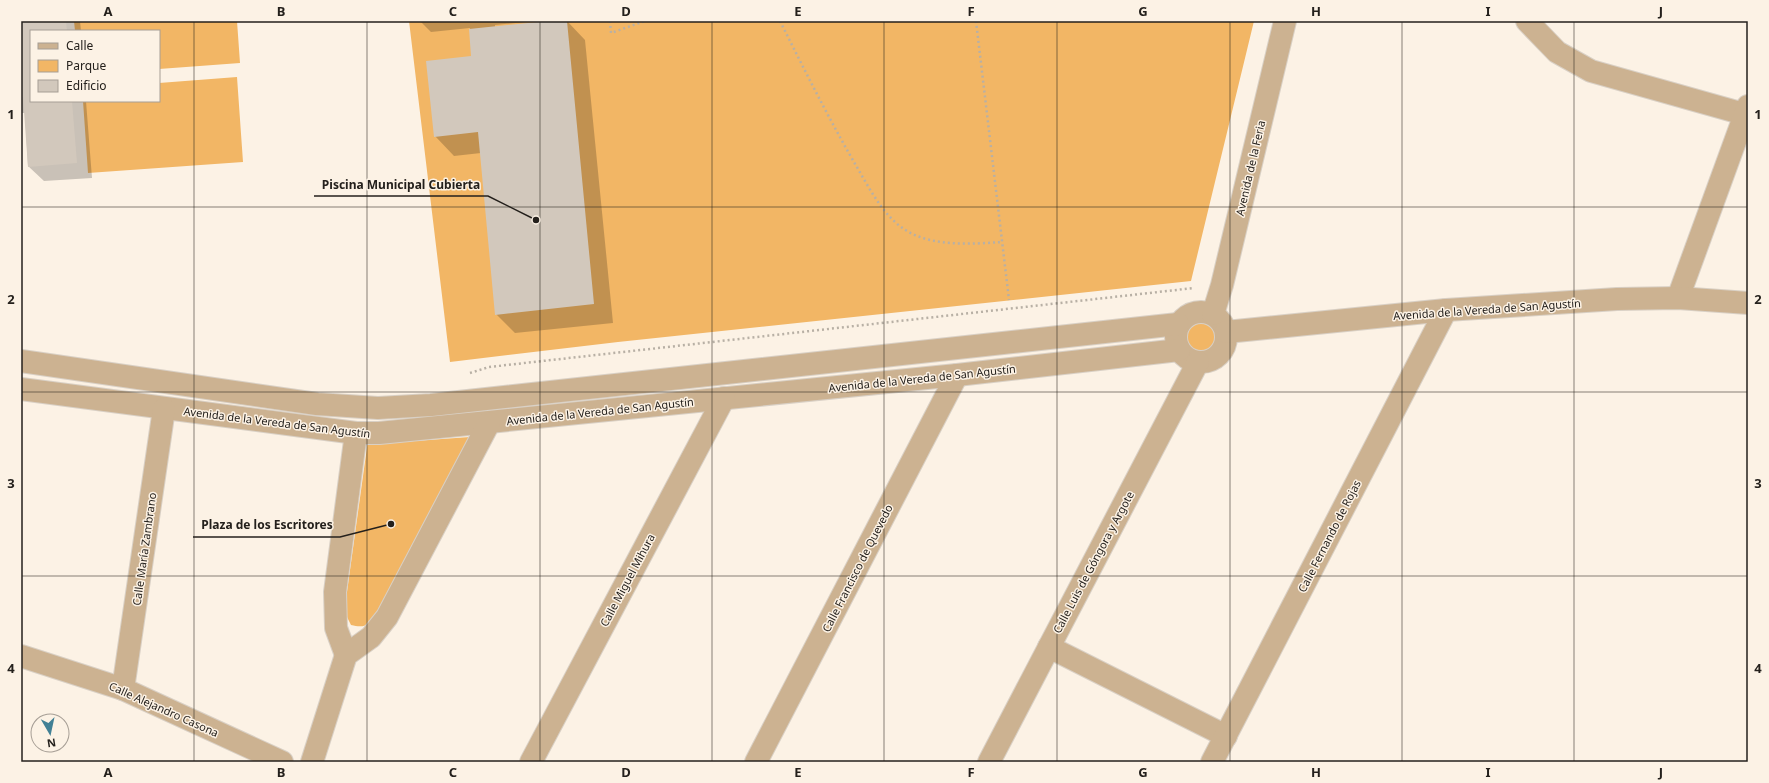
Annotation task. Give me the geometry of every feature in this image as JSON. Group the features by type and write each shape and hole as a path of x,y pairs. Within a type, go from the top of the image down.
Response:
{"street":[{"name":"Avenida de la Feria","path":"1213,314 1222,285 1285,21"},
{"path":"1528,21 1557,52 1591,71 1746,110 1678,298"},
{"name":"Avenida de la Vereda de San Agustín","path":"1226,332 1446,310 1617,299 1678,298 1748,303"},
{"name":"Calle Fernando de Rojas","path":"1212,762 1446,310"},
{"path":"1205,311 1213,314 1219,319 1226,332 1224,348 1213,359 1198,362 1184,356 1179,350 1175,337 1178,324 1190,313 1205,311"},
{"name":"Avenida de la Vereda de San Agustín","path":"21,361 317,404 378,408 431,405 1178,324"},
{"name":"Avenida de la Vereda de San Agustín","path":"21,389 164,409 356,433 379,433 957,375 1179,350"},
{"name":"Calle Luis de Góngora y Argote","path":"989,762 1198,362"},
{"name":"Calle Francisco de Quevedo","path":"756,762 957,375"},
{"name":"Calle Miguel Mihura","path":"531,762 724,398"},
{"name":"Calle María Zambrano","path":"123,689 164,409"},
{"path":"312,762 346,655 371,636 387,617 490,423"},
{"path":"346,655 336,628 336,592 356,433"},
{"path":"1049,646 1226,736"},
{"name":"Calle Alejandro Casona","path":"21,656 123,689 282,762"}],"path":[{"path":"610,21 611,33 645,21"},
{"path":"780,21 830,121 872,192 891,219 907,231 921,237 940,241 969,244 1002,242"},
{"path":"976,21 1009,300"},
{"path":"464,376 489,367 1222,285"}],"green space":[{"path":"74,21 237,21 240,63 160,69 160,30 75,30"},
{"path":"409,21 1254,21 1191,281 618,342 450,362"},
{"path":"237,77 243,162 88,173 83,102 160,102 160,83"},
{"path":"1200,321 1206,322 1213,328 1216,337 1215,343 1209,350 1200,353 1194,352 1187,346 1184,337 1185,331 1191,324"},
{"path":"470,437 379,613 367,625 351,625 347,617 345,606 368,440 400,442"}],"building":[{"path":"21,21 66,21 67,30 30,30 30,102 72,102 77,163 28,167 23,97 21,98"},
{"path":"548,21 567,21 594,304 495,315 478,132 434,137 426,61 471,56 469,29"}],"place":[{"name":"Piscina Municipal Cubierta","path":"536,220"},
{"name":"Plaza de los Escritores","path":"391,524"}]}
